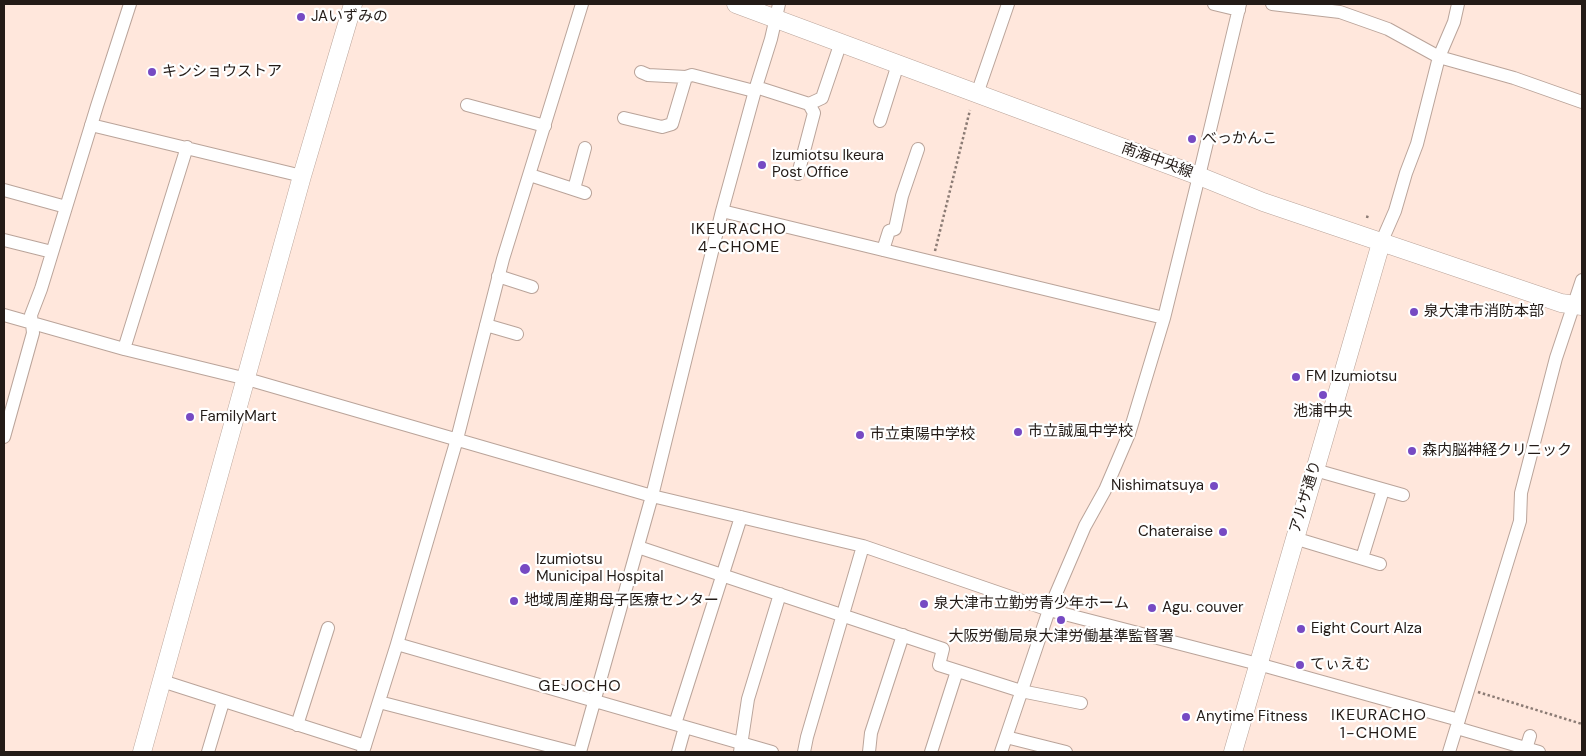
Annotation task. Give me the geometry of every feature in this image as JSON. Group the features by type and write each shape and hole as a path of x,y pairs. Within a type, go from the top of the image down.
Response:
{"street":[{"path":"4,438 33,333 31,315 130,4"},
{"path":"142,752 302,176 353,4"},
{"path":"162,681 364,749 457,439 498,276 582,4"},
{"name":"南海中央線","path":"736,4 776,10 842,42 1200,176 1263,202 1561,303 1578,306"},
{"path":"977,94 1008,4"},
{"path":"1001,752 1049,610 1085,526 1105,490 1130,434 1164,318 1240,7 1214,4"},
{"path":"1272,4 1340,12 1388,29 1439,57 1514,78 1582,102"},
{"path":"1381,243 1395,211 1417,144 1439,57 1454,22 1458,4"},
{"path":"580,752 652,496 722,211 755,89 771,39 776,10"},
{"path":"640,72 648,75 686,77 692,74 809,104 822,98 842,42"},
{"path":"880,121 898,64"},
{"path":"624,118 662,127 672,124 686,77"},
{"path":"798,174 814,113 809,104"},
{"path":"467,105 545,126"},
{"path":"92,125 302,176"},
{"path":"124,349 187,148"},
{"path":"530,175 579,191 585,148"},
{"path":"883,250 889,231 894,229 902,196 918,148"},
{"path":"4,190 66,207"},
{"path":"722,211 1164,318"},
{"path":"4,240 52,252"},
{"name":"アルザ通り","path":"1233,752 1381,243"},
{"path":"498,276 532,287"},
{"path":"1449,752 1520,521 1521,493 1556,358 1578,306 1582,280"},
{"path":"4,315 124,349 247,379 652,496 863,546 1049,610 1258,664 1532,746"},
{"path":"486,325 517,334"},
{"path":"1315,470 1403,495"},
{"path":"1362,558 1383,490"},
{"path":"678,752 680,725 722,574 741,517"},
{"path":"1294,538 1380,564"},
{"path":"804,752 863,546"},
{"path":"638,547 943,649 939,665 1021,692 1081,704"},
{"path":"741,748 748,699 780,594"},
{"path":"297,725 328,628"},
{"path":"869,752 871,733 903,635"},
{"path":"397,644 680,725 741,748 772,752"},
{"path":"931,752 958,671"},
{"path":"208,752 223,702"},
{"path":"379,702 573,752"},
{"path":"1006,737 1066,752"}],"path":[{"path":"932,262 970,110"},
{"path":"1468,689 1582,724"}],"place":[{"name":"JAいずみの","path":"301,17"},
{"name":"キンショウストア","path":"152,72"},
{"name":"べっかんこ","path":"1192,139"},
{"name":"Izumiotsu Ikeura Post Office","path":"762,165"},
{"name":"泉大津市消防本部","path":"1414,312"},
{"name":"FM Izumiotsu","path":"1296,377"},
{"name":"池浦中央","path":"1323,395"},
{"name":"FamilyMart","path":"190,417"},
{"name":"市立誠風中学校","path":"1018,432"},
{"name":"市立東陽中学校","path":"860,435"},
{"name":"森内脳神経クリニック","path":"1412,451"},
{"name":"Nishimatsuya","path":"1214,486"},
{"name":"Chateraise","path":"1223,532"},
{"name":"Izumiotsu Municipal Hospital","path":"525,569"},
{"name":"地域周産期母子医療センター","path":"514,601"},
{"name":"泉大津市立勤労青少年ホーム","path":"924,604"},
{"name":"Agu. couver","path":"1152,608"},
{"name":"大阪労働局泉大津労働基準監督署","path":"1061,620"},
{"name":"Eight Court Alza","path":"1301,629"},
{"name":"てぃえむ","path":"1300,665"},
{"name":"Anytime Fitness","path":"1186,717"}],"district":[{"name":"IKEURACHO 4-CHOME","path":"739,239"},
{"name":"GEJOCHO","path":"580,687"},
{"name":"IKEURACHO 1-CHOME","path":"1379,725"}]}
